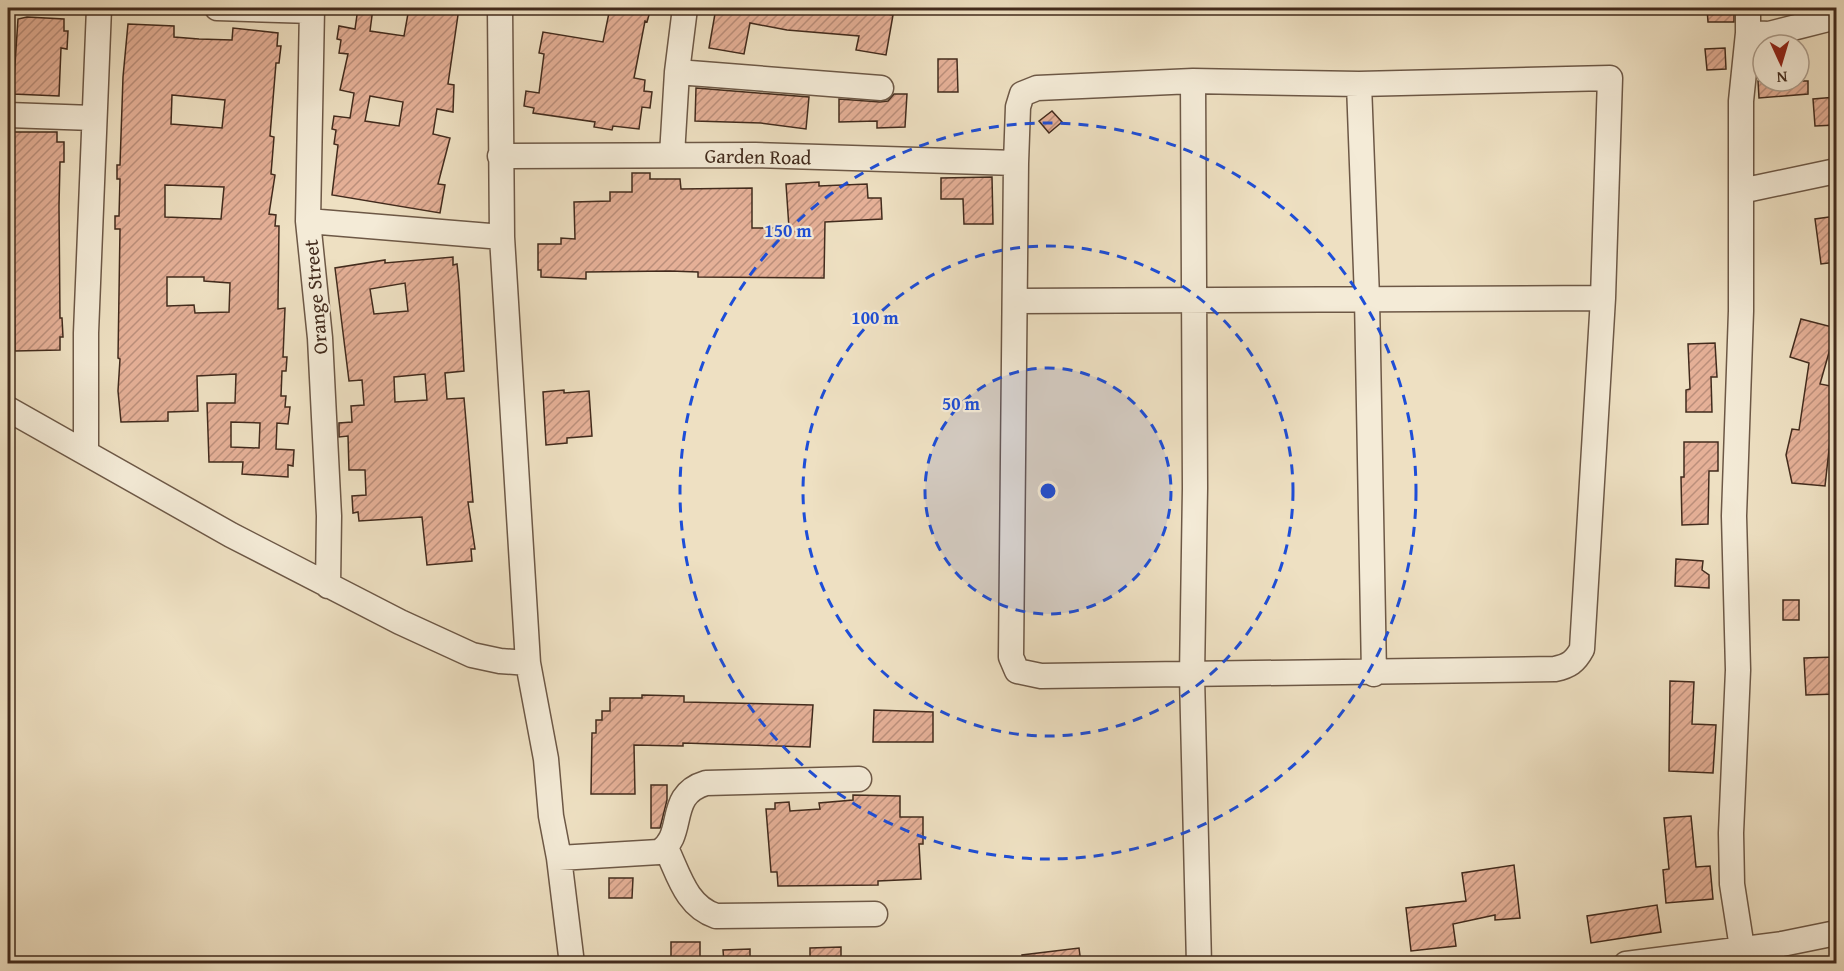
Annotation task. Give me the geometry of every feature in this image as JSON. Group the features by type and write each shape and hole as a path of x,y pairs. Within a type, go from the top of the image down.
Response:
{"street":[{"path":"86,452 86,333 99,8"},
{"path":"217,8 312,9"},
{"path":"500,8 502,237 528,663 546,759 550,816 560,858 572,963"},
{"path":"672,155 677,72 685,8"},
{"path":"1742,948 1732,884 1731,832 1738,670 1734,516 1741,311 1741,101 1748,33 1748,8"},
{"name":"Orange Street","path":"312,9 308,221 320,338 329,516 328,586"},
{"path":"1748,33 1769,33 1836,17"},
{"path":"677,72 881,88"},
{"path":"1610,78 1603,298 1582,649 1568,666 1555,669 1192,676 1041,676 1017,671 1011,657 1017,301 1016,163 1018,107 1022,94 1037,88 1193,81 1359,84 1610,78"},
{"path":"1193,81 1195,300 1192,676 1199,963"},
{"path":"1359,84 1367,298 1374,674"},
{"path":"8,115 93,118"},
{"name":"Garden Road","path":"500,156 865,157 1016,163"},
{"path":"1741,191 1836,171"},
{"path":"308,221 502,237"},
{"path":"1017,301 1603,298"},
{"path":"8,409 231,535 328,586 472,655 528,663"},
{"path":"560,858 650,853 666,848 671,841 683,799 690,789 706,783 859,779"},
{"path":"666,848 693,904 702,911 716,916 876,914"},
{"path":"1626,963 1742,948 1784,953 1836,933"}],"building":[{"path":"358,8 373,8 370,31 404,36 409,8 459,8 448,84 454,85 453,112 437,109 433,134 450,138 438,184 445,185 440,213 332,195 338,145 334,144 336,130 332,129 334,116 350,118 354,93 340,90 348,54 339,53 341,40 337,39 339,26 355,29","holes":["370,96 403,102 399,126 365,121"]},
{"path":"610,8 651,8 647,22 645,21 634,78 645,80 644,91 652,92 650,108 642,107 639,129 613,126 612,130 594,127 595,122 533,113 534,108 524,106 526,91 539,93 544,54 539,53 543,32 603,42"},
{"path":"716,8 882,8 881,13 893,15 886,55 856,50 859,36 787,30 750,23 744,54 709,48"},
{"path":"1707,8 1734,8 1734,22 1708,22"},
{"path":"27,17 64,19 64,31 68,31 67,49 61,48 59,96 13,94 18,19"},
{"path":"128,24 174,26 174,37 199,39 232,40 233,28 278,33 277,46 281,46 279,63 276,63 270,136 274,137 271,174 275,175 269,214 276,215 275,226 279,226 278,309 285,308 283,357 287,357 286,371 282,371 281,396 286,396 285,407 290,407 288,424 277,423 276,449 294,450 293,466 288,465 288,477 242,474 243,462 209,462 207,403 235,403 236,374 197,376 198,411 168,412 168,421 121,422 118,391 120,229 115,229 115,216 119,216 120,179 117,179 117,165 120,165 123,77","holes":["172,95 225,100 222,128 171,124","165,185 224,187 221,219 165,217","167,277 204,277 204,281 230,283 229,312 195,313 194,305 167,306","231,422 260,423 259,448 231,447"]},
{"path":"1725,48 1726,69 1707,70 1705,49"},
{"path":"938,59 957,59 958,92 938,92"},
{"path":"696,88 809,97 806,129 761,123 695,121"},
{"path":"1759,93 1808,93 1808,94 1759,98"},
{"path":"894,94 907,94 905,127 877,128 877,121 839,122 839,99 880,102 888,101"},
{"path":"1836,97 1836,125 1815,126 1813,99"},
{"path":"1052,111 1062,122 1049,133 1039,121"},
{"path":"13,132 57,132 57,142 64,142 64,162 60,162 59,206 60,318 62,318 63,337 60,337 60,350 15,351"},
{"path":"632,173 650,173 650,179 680,179 681,189 752,188 752,228 789,228 786,184 819,182 819,186 867,184 868,198 881,198 882,219 825,222 824,278 698,277 698,272 670,271 586,272 586,279 541,277 541,270 538,270 538,244 561,244 561,238 575,239 574,202 610,201 610,192 632,192"},
{"path":"992,177 993,224 964,224 963,199 941,199 941,178"},
{"path":"1836,216 1836,262 1821,264 1815,219"},
{"path":"453,257 453,265 457,264 464,371 445,373 447,399 464,398 473,502 468,502 475,549 471,549 472,561 427,565 422,517 359,521 358,512 353,513 352,496 366,495 365,470 349,470 348,436 339,437 339,423 352,422 351,406 364,405 362,380 349,381 335,268 385,260 385,263","holes":["405,283 408,311 374,314 370,289","425,374 427,400 395,402 394,377"]},
{"path":"1801,319 1836,328 1820,384 1836,387 1836,431 1831,432 1825,486 1792,483 1786,455 1792,429 1799,430 1809,363 1790,357"},
{"path":"1715,343 1717,377 1711,377 1712,412 1686,412 1686,390 1690,389 1688,344"},
{"path":"564,390 564,393 589,391 592,436 567,438 567,443 546,445 543,392"},
{"path":"1684,442 1718,442 1718,471 1709,471 1708,524 1682,525 1681,477 1684,477"},
{"path":"1676,559 1703,561 1702,570 1709,575 1709,588 1675,586"},
{"path":"1783,600 1799,600 1799,620 1783,620"},
{"path":"1836,657 1836,694 1806,695 1804,658"},
{"path":"1670,681 1694,682 1692,724 1716,725 1713,773 1669,771"},
{"path":"642,695 684,696 684,702 813,705 810,747 683,743 683,746 634,745 635,794 591,794 592,733 596,733 596,720 602,720 602,711 610,711 610,698 642,698"},
{"path":"874,710 933,712 933,742 873,742"},
{"path":"651,785 667,785 667,800 660,828 651,828"},
{"path":"853,795 900,796 900,817 923,817 923,844 919,844 921,879 878,881 878,885 778,886 777,872 771,872 766,809 775,809 775,803 789,802 790,811 820,809 819,803 853,800"},
{"path":"1691,816 1696,867 1710,866 1713,899 1666,903 1663,870 1669,869 1664,818"},
{"path":"1514,865 1520,918 1495,920 1495,915 1453,924 1456,946 1411,951 1406,908 1466,901 1462,873"},
{"path":"609,878 633,878 632,898 609,898"},
{"path":"1657,905 1661,932 1591,943 1587,916"},
{"path":"671,942 700,942 700,963 671,963"},
{"path":"841,947 841,963 810,963 810,948"},
{"path":"1079,948 1081,963 1023,963 1022,955"},
{"path":"750,949 750,963 724,963 723,950"}]}
